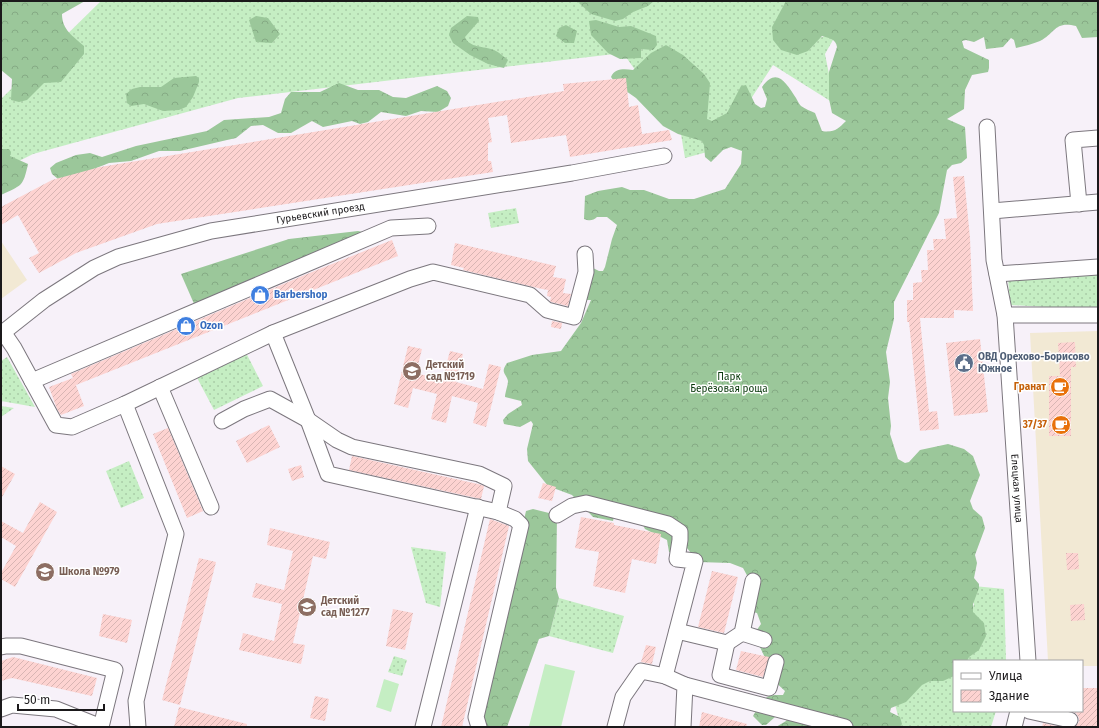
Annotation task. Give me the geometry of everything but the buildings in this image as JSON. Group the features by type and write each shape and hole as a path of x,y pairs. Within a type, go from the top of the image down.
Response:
{"street":[{"name":"Елецкая улица","path":"987,126 994,260 1005,315 1028,660"},
{"path":"1079,204 1073,140 1098,138"},
{"name":"Гурьевский проезд","path":"2,333 44,300 94,268 118,257 211,231 572,173 664,156"},
{"path":"992,211 1098,202"},
{"path":"32,381 391,228 428,226"},
{"path":"2,333 14,348 56,425 72,427 160,388 273,333 410,279 432,272 530,296 546,310 574,317 586,272 585,254"},
{"path":"997,274 1098,267"},
{"path":"1005,315 1098,315"},
{"path":"273,333 328,474 498,512 515,519 521,525 476,718 479,727"},
{"path":"160,388 211,506"},
{"path":"222,421 244,409 270,399 308,420 337,440 352,447 479,474 504,486 498,512"},
{"path":"125,404 176,534 136,701 138,727"},
{"path":"557,515 572,506 586,502 668,524 680,532 677,559 695,561 665,676"},
{"path":"423,727 478,507"},
{"path":"753,582 742,633 727,643 720,675 769,688 776,662"},
{"path":"677,631 727,643"},
{"path":"742,633 764,640"},
{"path":"1,647 20,646 116,670 101,727 66,721 56,710 5,707"},
{"path":"615,727 623,697 641,671 665,676 685,685 845,727"},
{"path":"683,727 685,685"},
{"path":"1014,727 1018,712"},
{"path":"1034,712 1070,720"}],"shaded area":[{"path":"1,241 27,280 1,299"},
{"path":"1098,331 1098,666 1083,666 1083,660 1048,660 1030,333"}],"green space":[{"path":"1,1 85,1 62,14 62,20 66,29 84,46 84,54 61,82 44,83 27,100 19,102 11,100 12,79 1,70"},
{"path":"101,1 794,1 807,41 837,33 825,54 835,104 773,65 743,111 722,148 685,158 681,134 623,53 238,98 33,154 1,170 1,99"},
{"path":"580,1 654,1 648,6 633,12 623,19 615,21 591,14 579,3"},
{"name":"Парк Берёзовая роща","path":"786,1 1098,1 1098,37 1082,38 1076,26 1063,25 1059,26 1040,41 1016,48 1014,40 1011,38 1003,47 986,49 984,37 974,42 966,40 962,41 964,48 989,60 989,68 988,72 972,75 965,90 964,109 947,119 965,127 967,158 961,163 952,165 947,170 939,213 894,302 894,319 886,352 890,382 888,398 891,426 890,434 898,459 905,463 909,462 920,450 948,444 964,449 973,456 980,475 970,501 973,509 982,517 985,528 975,555 977,563 974,578 979,584 979,588 973,604 973,612 984,623 986,636 979,650 969,657 968,660 953,660 953,676 943,681 930,681 922,685 906,702 891,708 890,712 900,717 902,724 900,727 776,727 786,721 788,718 787,715 775,717 766,725 762,725 753,716 761,702 767,697 783,695 785,691 770,677 766,660 754,634 761,624 757,613 744,610 749,579 743,568 730,563 698,562 687,548 673,554 669,552 667,540 645,529 639,518 615,513 613,521 593,517 572,495 548,486 528,461 527,449 533,424 531,421 520,427 504,424 503,420 508,414 522,405 521,401 505,397 508,381 504,373 504,369 507,363 532,355 561,351 581,323 591,300 587,300 579,304 589,266 599,271 603,271 605,267 617,225 607,217 597,217 591,220 584,219 585,196 598,191 622,187 630,190 644,190 669,199 694,199 725,189 741,164 742,151 731,147 723,150 711,162 705,157 704,145 702,141 678,134 663,126 636,98 616,84 611,77 615,72 623,69 633,70 651,53 666,45 683,55 704,74 710,83 707,119 712,121 727,113 741,86 746,85 755,104 761,108 765,107 767,99 762,87 767,81 777,77 785,82 801,106 815,113 822,131 836,130 846,121 832,113 829,99 829,72 837,47 835,42 832,39 822,36 808,51 797,55 781,50 773,40 772,27"},
{"path":"256,16 268,18 280,34 272,43 256,42 249,20"},
{"path":"467,16 478,17 479,21 465,37 467,41 473,45 500,53 508,60 504,68 488,64 470,55 453,43 449,35 451,28"},
{"path":"596,20 619,27 631,26 656,36 657,45 653,50 641,49 641,58 620,59 608,53 591,35 589,21"},
{"path":"566,25 577,31 574,43 565,43 556,36 559,28"},
{"path":"196,76 199,78 199,82 193,97 186,107 179,110 163,111 144,104 131,106 127,103 126,94 132,89 140,87 161,87 174,78"},
{"path":"339,83 358,90 379,90 393,97 406,98 437,86 447,91 451,98 448,106 438,112 421,111 406,116 381,112 368,122 360,124 352,121 323,127 312,121 291,133 278,133 263,125 251,126 236,138 180,151 159,151 131,161 109,163 71,178 58,179 52,174 50,168 56,163 76,155 90,153 102,157 136,146 207,131 224,120 269,117 281,113 285,99 291,92 320,92"},
{"path":"1,149 9,149 11,152 10,156 28,164 23,181 17,187 1,195"},
{"path":"516,208 519,223 491,228 488,213"},
{"path":"358,231 368,233 195,306 181,274 289,239"},
{"path":"1098,271 1098,310 1010,305 1008,278"},
{"path":"243,347 263,386 214,410 194,372"},
{"path":"7,357 35,407 1,401 1,361"},
{"path":"1,406 14,408 1,417"},
{"path":"129,461 144,498 121,508 106,471"},
{"path":"533,509 557,515 556,588 559,598 549,636 539,639 507,727 486,727 479,717 526,511"},
{"path":"411,547 446,552 440,607 426,603"},
{"path":"964,585 1004,589 1006,660 953,660 953,712 996,712 991,727 901,727 893,697 964,640 974,604"},
{"path":"559,598 624,616 613,653 549,636"},
{"path":"394,656 407,660 402,676 388,672"},
{"path":"545,664 575,671 561,727 529,726"},
{"path":"384,679 399,684 391,712 376,707"}],"place":[{"name":"Barbershop","path":"260,295"},
{"name":"Ozon","path":"186,326"},
{"name":"ОВД Орехово-Борисово Южное","path":"964,363"},
{"name":"Детский сад №1719","path":"412,371"},
{"name":"Гранат","path":"1060,387"},
{"name":"37/37","path":"1061,425"},
{"name":"Школа №979","path":"45,572"},
{"name":"Детский сад №1277","path":"307,607"}]}
